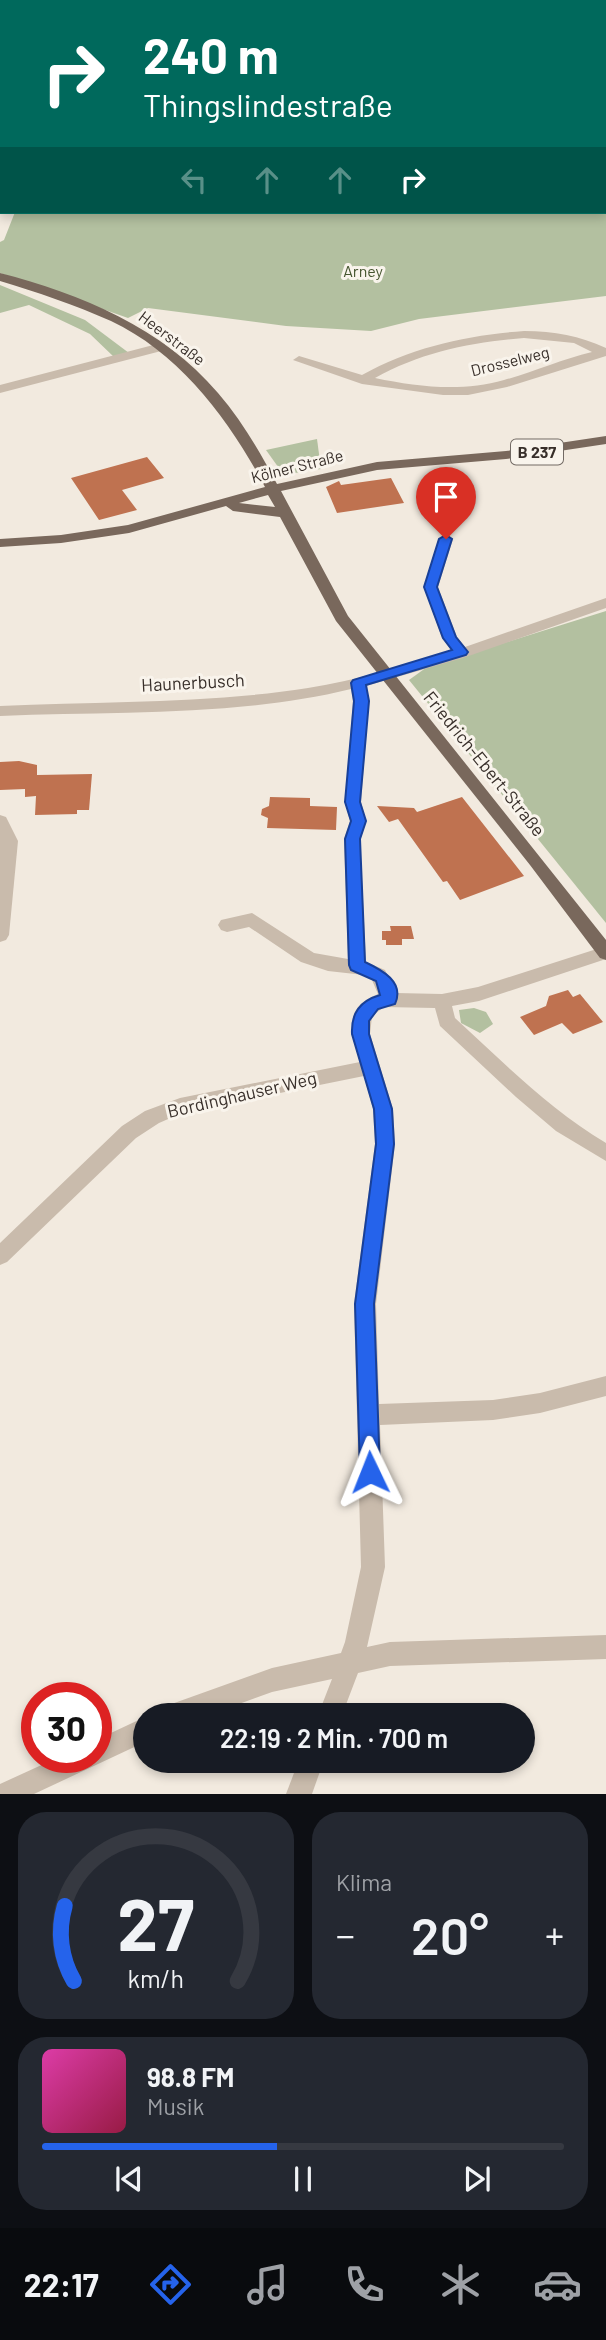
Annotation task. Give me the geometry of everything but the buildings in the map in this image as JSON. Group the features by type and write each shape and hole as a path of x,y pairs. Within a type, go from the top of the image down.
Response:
{"main road":[{"name":"Heerstraße","path":"0,277 117,319 161,347 194,375 230,416 273,490"},
{"name":"Kölner Straße","path":"0,543 107,533 377,466 506,455 606,440"},
{"name":"Friedrich-Ebert-Straße","path":"273,490 341,618 536,860 606,953"},
{"path":"215,506 256,508 284,513"}],"street":[{"path":"362,380 377,369 435,348 506,336 574,338 604,352"},
{"path":"0,389 161,347"},
{"name":"Drosselweg","path":"299,360 362,380 407,390 442,392 492,387 604,352"},
{"path":"446,539 431,587 450,638 461,652"},
{"name":"Haunerbusch","path":"0,711 260,699 358,683 461,652 606,603"},
{"path":"357,965 352,839 358,821 353,802 361,701 358,683"},
{"path":"0,821 9,841 0,935"},
{"path":"227,926 252,920 317,962 357,965 382,977 389,1000"},
{"path":"335,1703 352,1662 369,1604 373,1567 365,1304 385,1144 383,1109 360,1021 364,1012 373,1004 389,1000 442,1001 478,994 606,953"},
{"path":"442,1001 447,1021 556,1120 606,1153"},
{"name":"Bordinghauser Weg","path":"0,1256 129,1132 152,1116 180,1106 370,1067"},
{"path":"368,1415 493,1410 604,1390"},
{"path":"208,1703 272,1680 390,1654 606,1647"},
{"path":"112,1745 133,1735"},
{"path":"6,1794 52,1773"},
{"path":"299,1794 307,1773"}],"green space":[{"name":"Arney","path":"14,214 606,214 606,296 419,319 371,331 286,326 148,308 128,318 0,273 0,242 4,240"},
{"path":"0,285 85,320 129,353 114,357 90,334 29,305 0,313"},
{"path":"317,439 321,469 295,473 281,471 266,450"},
{"path":"606,611 606,923 409,680 427,667"},
{"path":"474,1008 486,1012 493,1024 480,1033 461,1023 459,1010"}],"route":[{"path":"370,1472 365,1304 385,1144 383,1109 361,1034 360,1021 364,1012 373,1004 380,1000 389,1000 382,977 357,965 352,839 358,821 353,802 361,701 358,683 461,652 450,638 431,587 446,539"}]}
